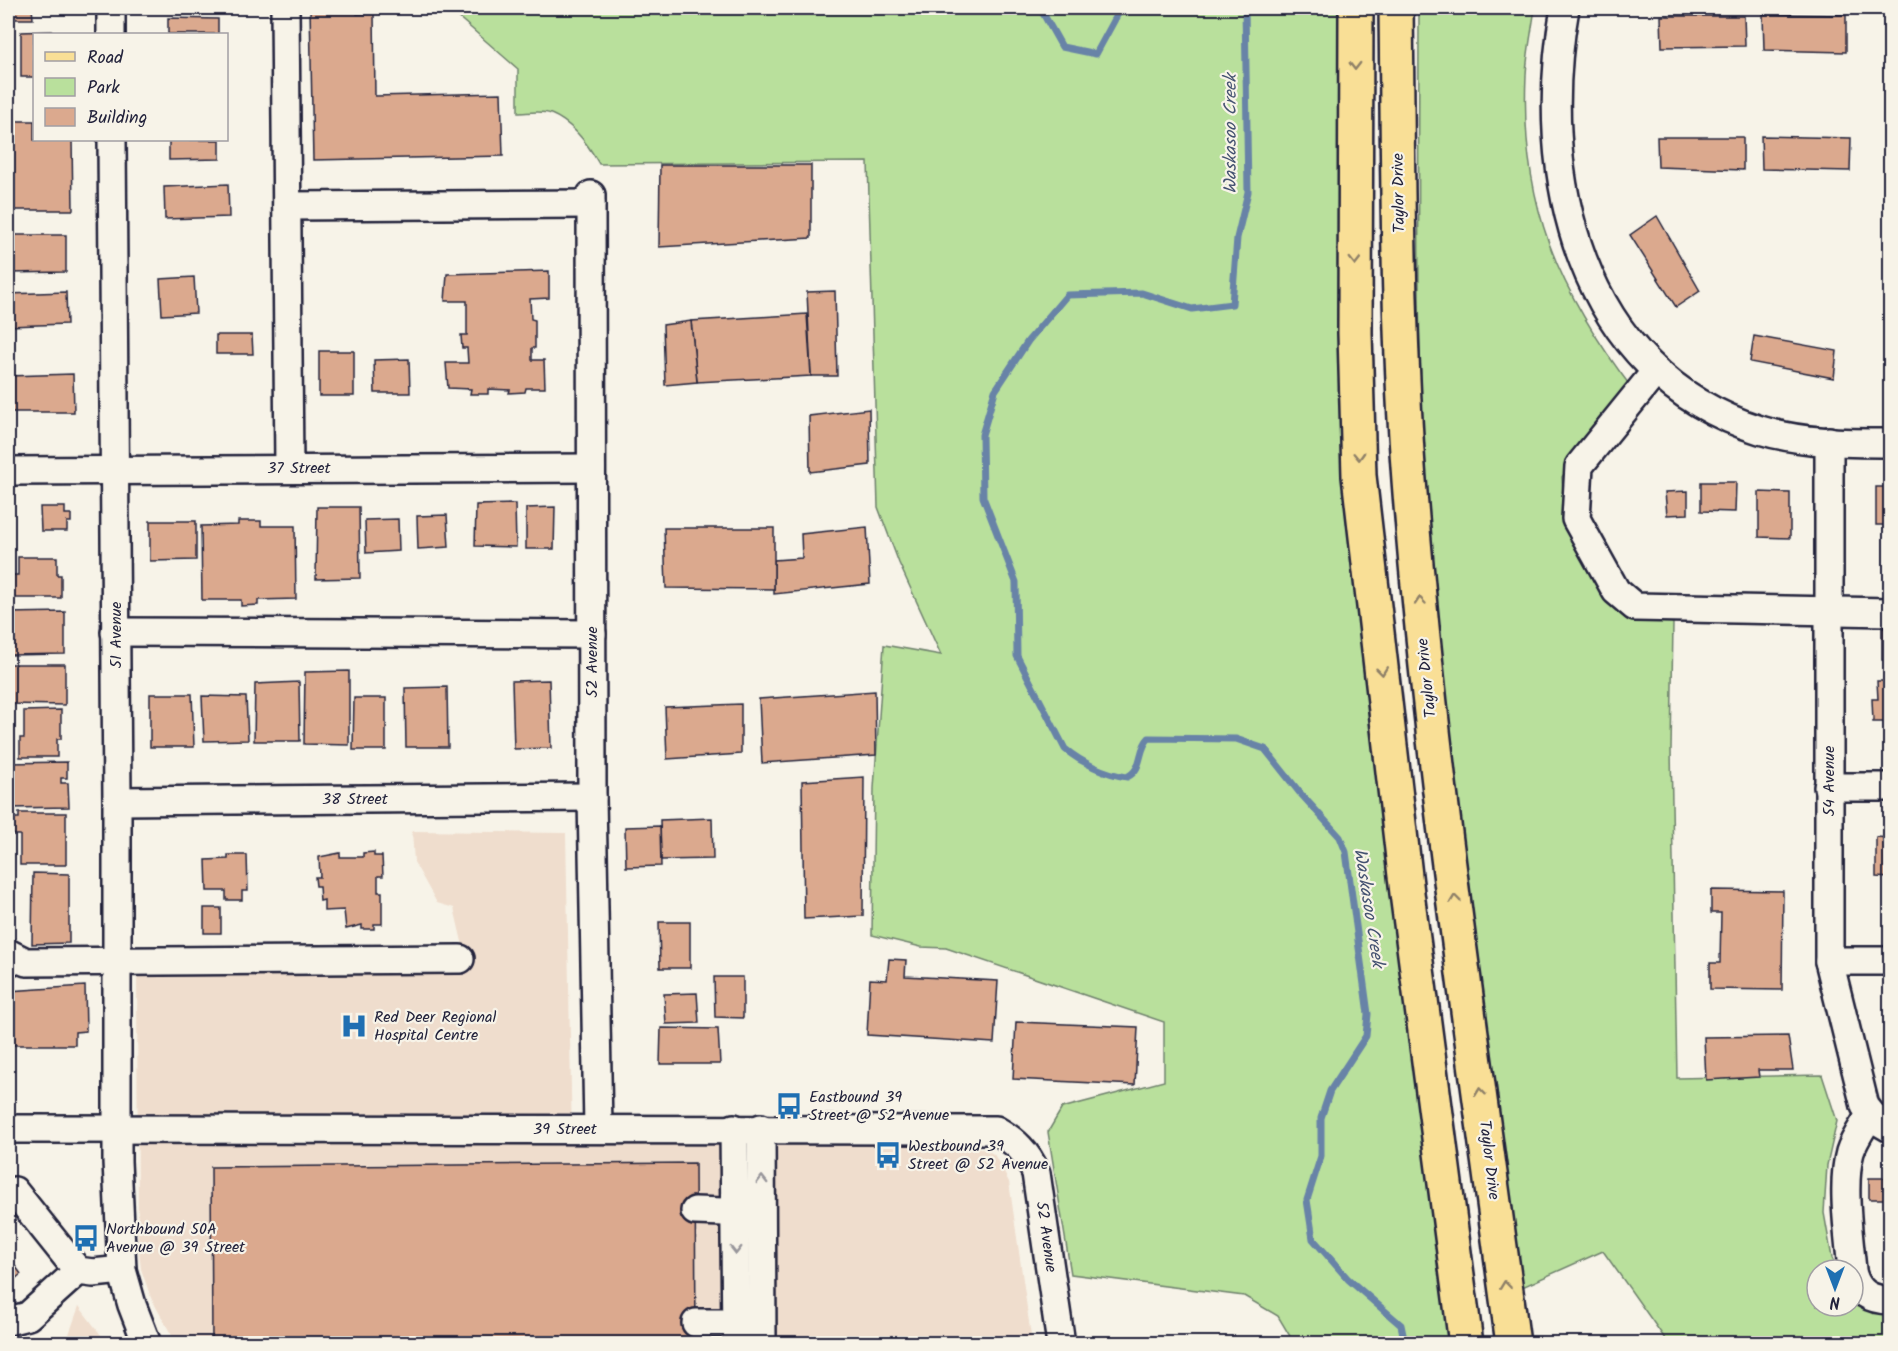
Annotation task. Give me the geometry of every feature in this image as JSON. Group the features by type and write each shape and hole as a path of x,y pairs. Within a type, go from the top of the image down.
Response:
{"main road":[{"path":"1356,8 1354,333 1359,476 1407,893 1466,1344"},
{"name":"Taylor Drive","path":"1396,8 1401,333 1409,477 1426,676 1513,1344"}],"street":[{"path":"111,8 111,33"},
{"path":"285,8 289,468"},
{"path":"1565,8 1555,110 1558,152 1567,208 1574,237 1597,293 1620,331 1656,371 1704,407 1732,419 1789,437 1890,443"},
{"name":"51 Avenue","path":"112,141 117,801 116,1130 122,1270 147,1344"},
{"name":"52 Avenue","path":"287,206 591,200 592,797 598,1129"},
{"path":"1656,371 1579,466 1576,519 1616,591 1635,607 1890,612"},
{"name":"54 Avenue","path":"1828,441 1829,961 1862,1096 1880,1122"},
{"name":"37 Street","path":"8,471 591,468"},
{"path":"116,632 592,634"},
{"path":"1828,787 1890,787"},
{"name":"38 Street","path":"117,801 592,797"},
{"path":"8,953 26,962 460,959"},
{"path":"1829,961 1890,961"},
{"path":"1851,1258 1847,1192 1848,1161 1851,1149 1880,1122"},
{"path":"734,1128 749,1213"},
{"path":"696,1323 749,1333 749,1213 761,1128"},
{"name":"39 Street","path":"8,1129 982,1128 996,1130 1011,1139"},
{"name":"52 Avenue","path":"1011,1139 1029,1158 1036,1173 1061,1344"},
{"path":"14,1191 78,1271 93,1273 122,1270"},
{"path":"694,1211 749,1213"},
{"path":"8,1321 28,1317 78,1271"},
{"path":"1865,1294 1869,1298 1890,1300"}],"shaded area":[{"name":"Red Deer Regional Hospital Centre","path":"412,831 566,833 572,1140 966,1142 994,1154 1009,1182 1032,1343 176,1343 151,1298 141,1269 138,1242 137,960 467,963 454,908 437,903 414,862"},
{"path":"79,1306 107,1343 66,1343"}],"green space":[{"path":"448,8 1341,8 1347,418 1450,1343 1294,1343 1278,1316 1244,1296 1071,1274 1048,1132 1062,1108 1164,1081 1164,1022 946,948 921,947 872,935 874,788 884,645 941,655 899,563 878,507 868,162 599,164 579,135 559,118 543,112 518,113 518,69"},
{"path":"1419,8 1535,8 1528,50 1526,122 1537,205 1549,244 1584,318 1634,391 1578,450 1562,477 1564,511 1617,607 1673,623 1671,750 1677,1078 1822,1075 1837,1121 1827,1165 1824,1213 1832,1258 1805,1258 1805,1318 1865,1318 1865,1297 1890,1305 1890,1343 1668,1343 1603,1251 1518,1289 1459,828 1430,550 1422,415"}],"building":[{"path":"8,8 32,8 33,19 8,19"},
{"path":"310,8 356,8 357,14 374,13 375,96 501,93 503,156 313,160"},
{"path":"1763,14 1846,15 1846,52 1764,50"},
{"path":"1661,16 1744,16 1745,46 1662,47"},
{"path":"168,18 218,19 218,33 168,33"},
{"path":"52,31 52,33 33,33 33,77 21,77 21,32"},
{"path":"8,121 33,121 33,141 72,141 73,210 8,210"},
{"path":"1761,136 1851,138 1850,171 1762,169"},
{"path":"1657,137 1743,137 1743,170 1658,167"},
{"path":"169,141 220,141 220,159 169,160"},
{"path":"660,165 811,165 811,238 659,247"},
{"path":"228,184 229,217 165,219 164,187"},
{"path":"1657,216 1700,291 1676,307 1630,235"},
{"path":"8,235 66,235 66,272 8,273"},
{"path":"549,271 549,298 530,299 531,319 535,320 535,348 532,348 532,360 544,360 545,388 526,388 525,392 509,393 510,390 488,389 488,394 470,394 471,389 448,388 446,363 468,363 467,348 462,348 461,335 467,335 467,301 445,301 447,274"},
{"path":"194,277 196,313 162,315 160,279"},
{"path":"835,291 837,376 811,376 807,292"},
{"path":"66,292 67,324 8,326 8,294"},
{"path":"807,314 811,376 697,382 691,321"},
{"path":"691,321 697,382 665,385 663,325"},
{"path":"216,335 252,335 253,354 216,354"},
{"path":"1754,336 1837,351 1834,378 1750,362"},
{"path":"319,351 354,351 354,396 319,396"},
{"path":"409,359 410,393 375,393 374,360"},
{"path":"73,374 74,412 8,412 8,376"},
{"path":"869,409 870,465 810,472 809,416"},
{"path":"1701,482 1736,482 1735,512 1701,511"},
{"path":"1876,487 1890,487 1890,534 1887,534 1888,525 1876,525"},
{"path":"1688,491 1688,514 1667,515 1665,492"},
{"path":"1759,492 1790,493 1790,538 1759,537"},
{"path":"515,504 516,547 475,546 476,505"},
{"path":"40,507 65,507 65,514 71,514 71,522 67,522 67,531 41,531"},
{"path":"317,507 359,507 360,578 316,579"},
{"path":"555,507 554,549 526,549 526,508"},
{"path":"447,515 449,547 418,549 417,516"},
{"path":"398,519 399,551 366,553 365,520"},
{"path":"150,521 196,521 196,560 150,561"},
{"path":"238,521 261,521 261,526 295,526 296,599 258,600 258,605 241,606 241,600 202,600 201,526 238,525"},
{"path":"867,527 870,584 774,594 774,560 802,558 801,534"},
{"path":"664,528 774,528 774,589 666,588"},
{"path":"18,557 57,557 57,575 61,575 61,598 8,598 8,575 18,575"},
{"path":"65,612 65,654 8,655 8,613"},
{"path":"1882,628 1890,628 1890,660 1882,660"},
{"path":"8,664 65,664 65,705 8,704"},
{"path":"349,671 349,745 304,744 305,672"},
{"path":"1888,672 1890,672 1890,722 1873,722 1872,699 1878,699 1877,681 1887,681"},
{"path":"549,680 551,748 514,749 512,681"},
{"path":"299,682 300,741 254,741 255,684"},
{"path":"447,687 448,747 406,747 405,688"},
{"path":"875,691 876,755 762,763 759,699"},
{"path":"150,694 192,694 194,747 150,747"},
{"path":"202,696 246,697 248,740 204,741"},
{"path":"354,698 386,698 386,750 353,750"},
{"path":"741,704 741,754 667,759 665,707"},
{"path":"61,710 61,739 57,739 57,757 20,757 20,738 24,738 24,711"},
{"path":"67,762 67,778 61,778 61,783 68,783 69,807 8,808 8,763"},
{"path":"864,777 863,916 804,919 802,781"},
{"path":"19,813 66,813 66,865 20,865 20,835 9,835 9,818 19,818"},
{"path":"712,818 713,859 661,860 660,820"},
{"path":"660,826 661,866 626,867 625,827"},
{"path":"1876,837 1890,838 1890,878 1876,877"},
{"path":"374,852 374,856 382,856 383,876 378,876 378,892 382,892 382,924 374,924 374,929 362,929 362,925 346,929 344,910 324,911 324,900 320,901 319,886 316,886 315,877 320,877 319,857 340,853 340,857 363,857 363,853"},
{"path":"228,855 247,855 248,891 242,891 242,900 226,900 226,891 207,891 206,860 228,859"},
{"path":"33,873 69,874 69,943 32,944"},
{"path":"1711,890 1783,891 1782,990 1710,989 1710,963 1720,963 1721,913 1711,913"},
{"path":"204,908 221,908 221,933 204,933"},
{"path":"659,922 690,922 690,968 660,968"},
{"path":"889,959 906,960 905,976 998,981 994,1043 867,1035 870,979 887,980"},
{"path":"714,977 743,977 743,1018 715,1017"},
{"path":"85,986 86,1031 75,1032 75,1045 8,1045 8,991"},
{"path":"697,993 699,1023 666,1024 664,994"},
{"path":"1016,1022 1138,1027 1135,1085 1013,1079"},
{"path":"661,1028 718,1029 720,1064 660,1064"},
{"path":"1788,1036 1793,1070 1758,1070 1759,1077 1706,1080 1704,1037"},
{"path":"695,1163 696,1344 212,1344 211,1167"},
{"path":"1869,1178 1890,1178 1890,1199 1869,1199"},
{"path":"1884,1233 1890,1233 1890,1274 1884,1274"},
{"path":"8,1256 21,1274 8,1285"}],"waterway":[{"name":"Waskasoo Creek","path":"1040,8 1062,47 1096,54 1121,8"},
{"name":"Waskasoo Creek","path":"1245,8 1248,192 1237,238 1232,304 1192,309 1142,293 1067,295 1028,341 995,391 982,435 983,497 1016,582 1017,656 1065,749 1094,767 1127,777 1136,769 1149,738 1236,739 1265,749 1300,793 1340,837 1346,852 1368,1014 1366,1036 1330,1091 1321,1118 1321,1156 1307,1200 1313,1239 1348,1279 1401,1325 1405,1344"}],"place":[{"name":"Red Deer Regional Hospital Centre","path":"354,1026"},
{"name":"Eastbound 39 Street @ 52 Avenue","path":"789,1106"},
{"name":"Westbound 39 Street @ 52 Avenue","path":"888,1155"},
{"name":"Northbound 50A Avenue @ 39 Street","path":"86,1238"}]}
